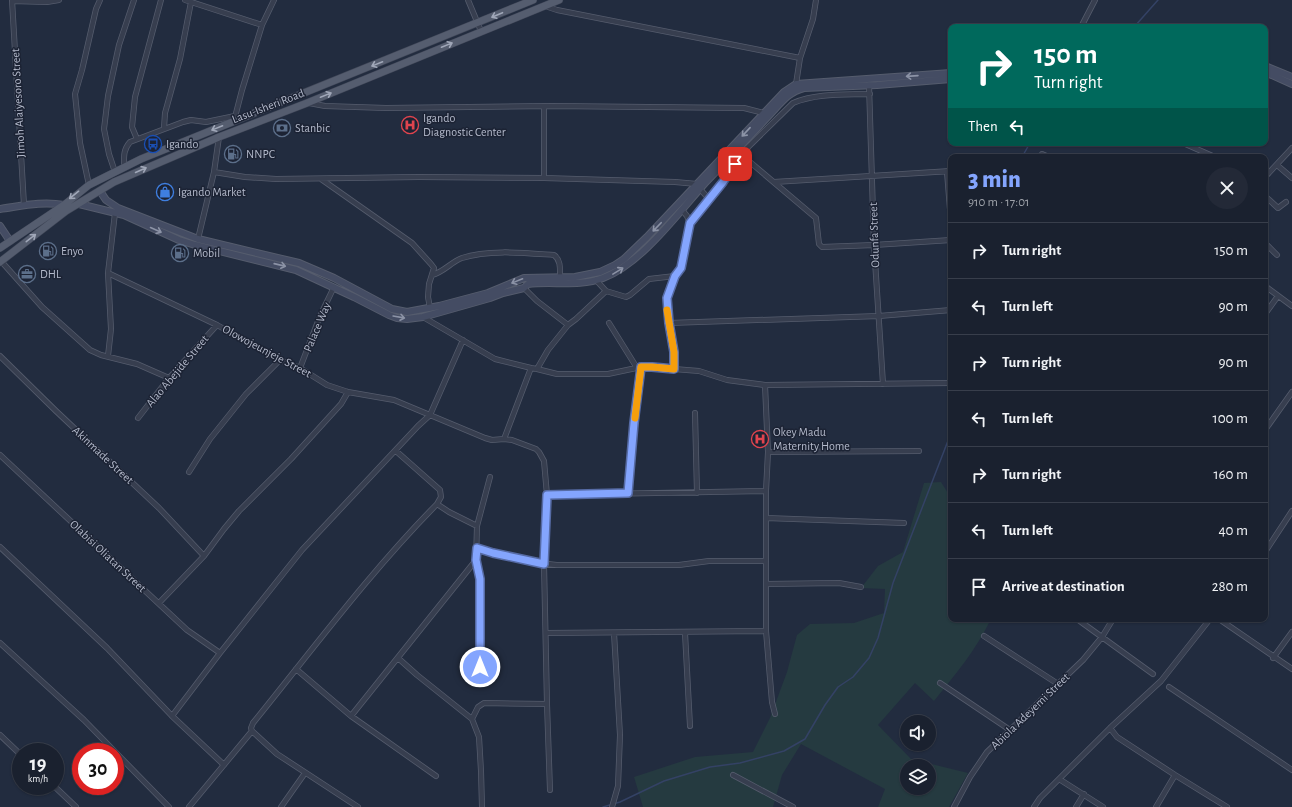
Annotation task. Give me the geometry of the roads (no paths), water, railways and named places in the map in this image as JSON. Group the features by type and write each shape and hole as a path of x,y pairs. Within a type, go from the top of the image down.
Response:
{"main road":[{"name":"Lasu-Isheri Road","path":"0,248 89,185 141,159 235,118 533,0"},
{"name":"Lasu-Isheri Road","path":"0,262 66,212 114,182 219,137 307,103 559,0"},
{"path":"1268,67 1292,77"},
{"path":"100,191 106,200 118,208 198,239 299,263 334,278 392,309 407,312 430,308 488,293 524,278 575,277 591,275 615,265 624,259 699,186 764,112 784,92 796,84 948,73"},
{"path":"1268,73 1292,84"},
{"path":"79,204 115,212 194,245 296,270 334,287 389,315 406,319 423,317 490,298 502,293 524,288 528,284 576,284 596,280 617,272 632,262 682,210 699,186 739,153 774,110 792,92 804,88 948,79"},
{"path":"0,210 24,205 51,202 64,204"},
{"path":"0,226 10,241"}],"street":[{"path":"12,0 47,2 59,0"},
{"name":"Jimoh Alaiyesoro Street","path":"12,0 24,205"},
{"path":"89,185 80,143 75,94 96,9 100,0"},
{"path":"115,172 109,154 104,129 108,96 119,45 134,0"},
{"path":"137,138 132,127 136,97 161,0"},
{"path":"185,0 262,25"},
{"path":"124,168 123,155 125,147 137,138 191,120 206,122 235,118 262,25 274,0"},
{"path":"468,0 481,31"},
{"path":"796,84 800,58 813,19 816,0"},
{"path":"1083,24 1095,0"},
{"path":"164,128 165,113 180,59 191,2"},
{"path":"545,6 557,10 800,58"},
{"name":"Odunfa Street","path":"869,85 874,245 883,384"},
{"path":"674,369 674,352 669,323 667,298 675,276 681,268 690,223 723,182 739,153 780,117 793,103 801,99 816,96 870,94"},
{"path":"307,103 325,106 386,108 544,106 744,108 764,112"},
{"path":"544,106 544,178"},
{"path":"774,110 780,117"},
{"path":"198,239 214,172 219,137"},
{"path":"1190,146 1208,154"},
{"path":"1268,174 1292,148"},
{"path":"739,153 816,218 819,244 822,247 948,240"},
{"path":"1277,165 1292,178"},
{"path":"214,172 245,177 321,179 344,177 544,178 675,182 699,186 709,199"},
{"path":"774,182 948,172"},
{"path":"321,179 412,243 431,264 434,268 429,284 428,297 430,308"},
{"path":"1268,199 1278,208 1286,202"},
{"path":"682,210 690,223"},
{"path":"108,356 111,329 108,273 115,212"},
{"path":"1268,246 1277,255"},
{"path":"432,275 438,274 453,262 467,257 484,254 519,252 554,255 559,261 560,277"},
{"path":"0,262 42,307 90,350 101,355 137,364 169,378"},
{"name":"Olowojeunjeje Street","path":"108,273 217,325 280,360 300,368 327,385 348,392 394,400 485,438 492,440 504,439 518,442 536,449 539,452 544,461 547,495 544,564 550,790"},
{"path":"596,280 606,291 626,297 649,279 675,276"},
{"name":"Palace Way","path":"300,368 320,316 334,287"},
{"path":"524,288 568,325"},
{"path":"1268,288 1292,306"},
{"path":"537,369 548,350 568,325 606,291"},
{"path":"1268,310 1278,296"},
{"path":"669,323 879,316 948,310"},
{"path":"423,317 495,359 558,374 608,374 639,367 652,367 698,371 727,380 765,385 948,383"},
{"path":"609,323 639,367 628,493"},
{"name":"Alao Abejide Street","path":"138,418 169,378 217,325"},
{"path":"172,716 302,550 430,415 463,340"},
{"name":"Akinmade Street","path":"0,356 159,508 204,556"},
{"path":"189,472 210,439 246,394 280,360"},
{"path":"504,439 531,368"},
{"path":"765,385 768,452 766,491 766,631 772,702 775,714"},
{"path":"159,603 204,556 235,516 291,459 336,410 348,392"},
{"path":"1268,426 1292,392"},
{"path":"696,413 697,493"},
{"path":"189,807 209,785 252,731 251,728 253,723 296,669 386,560 437,504 441,497 440,490 396,451"},
{"path":"768,452 919,451"},
{"name":"Olabisi Oliatan Street","path":"0,455 187,630 220,653"},
{"path":"480,667 480,579 476,560 477,526 490,477"},
{"path":"547,495 766,491"},
{"path":"437,504 454,515 477,526"},
{"path":"1268,548 1292,512"},
{"path":"766,518 904,523"},
{"path":"0,547 107,648 172,716 224,765"},
{"path":"477,548 544,564 679,565 709,561 766,560"},
{"path":"351,716 476,560"},
{"path":"766,584 839,583 861,587"},
{"path":"1081,622 1153,674"},
{"name":"Abiola Adeyemi Street","path":"954,807 970,777 987,752 1083,660 1102,637 1111,622"},
{"path":"1034,807 1040,798 1110,728 1161,681 1208,622"},
{"path":"1223,622 1273,658 1292,669"},
{"path":"546,633 685,633 766,631"},
{"path":"612,805 618,786 620,735 614,632"},
{"path":"1273,658 1292,632"},
{"path":"685,633 690,726"},
{"path":"984,636 1058,684"},
{"path":"0,643 84,720 169,807"},
{"path":"398,658 416,675 472,719 479,737 482,807"},
{"path":"296,669 351,716 436,776"},
{"path":"940,683 1010,730"},
{"path":"1169,687 1292,770"},
{"path":"472,719 481,704 487,702 547,704"},
{"path":"1110,728 1117,737 1227,807"},
{"path":"252,731 277,754 358,807"},
{"path":"0,735 12,746"},
{"path":"280,807 306,773"},
{"path":"1156,807 1175,775"},
{"path":"733,776 793,807"},
{"path":"1059,780 1103,807"},
{"path":"1076,807 1084,794"},
{"path":"63,795 76,807"}],"waterway":[{"path":"1137,24 1158,0"},
{"path":"1024,154 1028,146"},
{"path":"603,807 620,802 664,781 710,767 740,763 784,751 805,739 825,705 838,687 853,677 869,658 878,638 893,583 948,441"}],"place":[{"name":"Igando Diagnostic Center","path":"410,125"},
{"name":"Stanbic","path":"282,128"},
{"name":"Igando","path":"153,144"},
{"name":"NNPC","path":"233,154"},
{"name":"Igando Market","path":"165,192"},
{"name":"Enyo","path":"48,251"},
{"name":"Mobil","path":"180,253"},
{"name":"DHL","path":"27,274"},
{"name":"Okey Madu Maternity Home","path":"760,439"}]}
